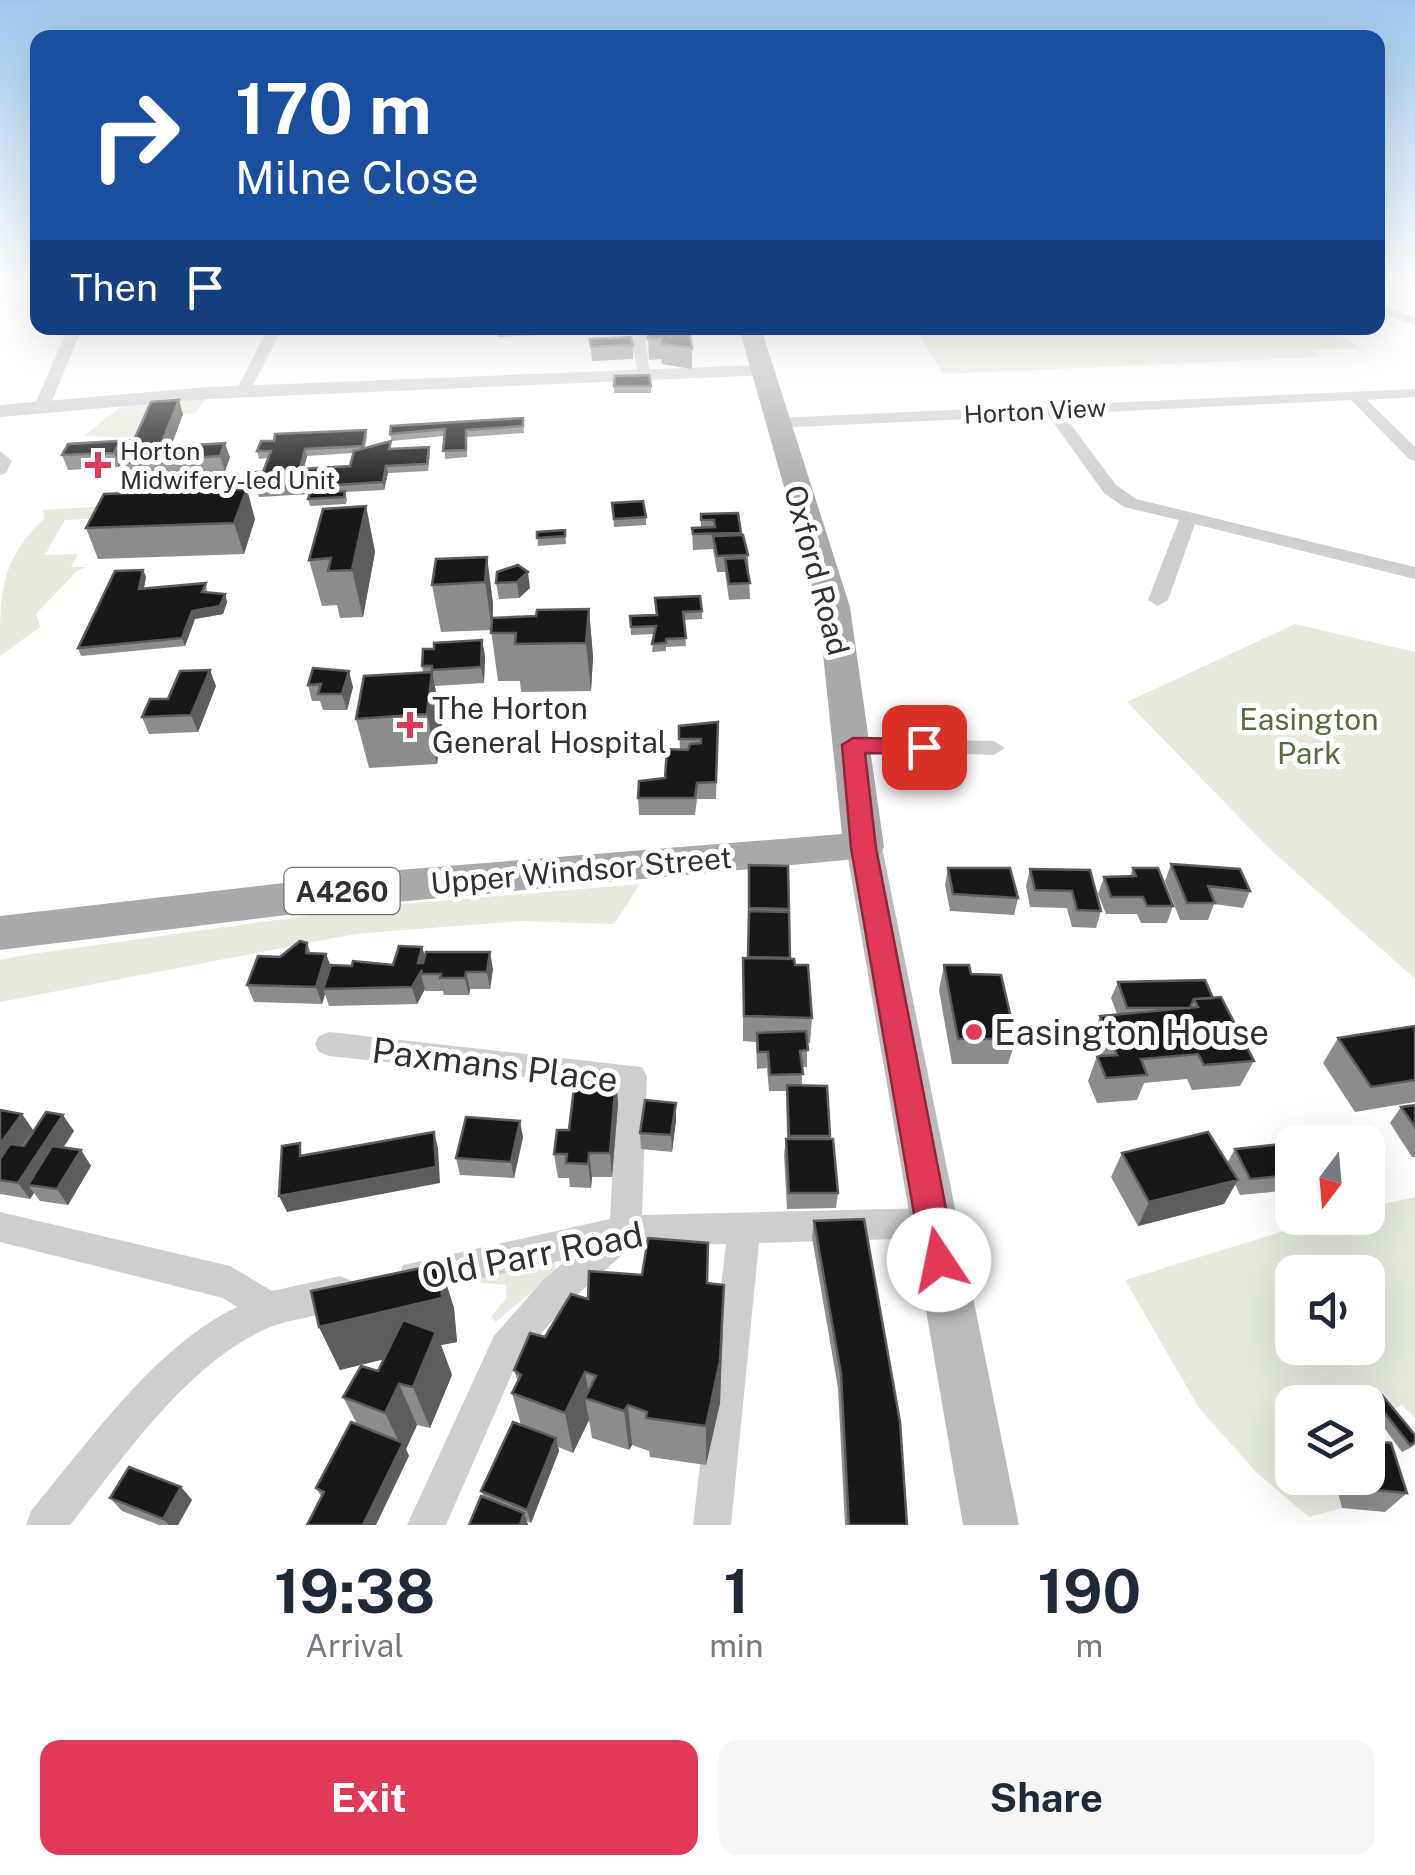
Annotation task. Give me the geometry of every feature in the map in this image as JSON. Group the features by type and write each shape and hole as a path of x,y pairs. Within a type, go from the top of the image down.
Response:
{"main road":[{"name":"Oxford Road","path":"756,355 834,607 864,848 991,1525"},
{"name":"Upper Windsor Street","path":"0,933 386,886 864,848"}],"street":[{"path":"42,406 63,355"},
{"path":"243,392 261,355"},
{"path":"643,355 646,376"},
{"path":"0,412 243,392 760,370"},
{"name":"Horton View","path":"776,423 1415,393"},
{"path":"1356,396 1415,456"},
{"path":"1052,410 1116,495 1188,518 1415,573"},
{"path":"0,456 0,470"},
{"path":"1158,600 1188,518"},
{"path":"853,745 994,748"},
{"name":"Paxmans Place","path":"329,1044 632,1076 625,1231"},
{"name":"Old Parr Road","path":"46,1525 126,1427 208,1346 270,1308 625,1231 932,1223"},
{"path":"0,1227 230,1283 270,1308"},
{"path":"712,1525 744,1229"},
{"path":"426,1525 506,1348 555,1292 625,1231"}],"green space":[{"path":"932,355 1319,357 943,374"},
{"path":"206,398 195,413 156,416 146,438 84,436 128,401"},
{"path":"212,500 190,514 65,520 45,555 78,554 71,567 87,567 77,571 36,614 40,627 0,656 6,579 19,549 44,519 43,510"},
{"name":"Easington Park","path":"1295,624 1415,652 1415,979 1271,850 1127,702"},
{"path":"640,884 614,924 520,921 355,934 0,1002 0,960 25,955 368,907"},
{"path":"1415,1197 1415,1418 1402,1405 1385,1413 1385,1385 1275,1385 1275,1488 1199,1408 1125,1280 1275,1234 1385,1235 1385,1203"},
{"path":"554,1258 556,1271 496,1322 491,1317 506,1298 506,1285 464,1281"},
{"path":"1283,1495 1339,1495 1342,1508 1309,1517"}],"building":[{"path":"649,375 651,386 614,386 615,376"},
{"path":"179,400 160,447 225,443 220,456 123,463 131,446 117,447 114,453 62,455 68,444 134,440 151,402"},
{"path":"523,418 523,426 466,430 466,450 443,451 445,429 390,434 391,426"},
{"path":"366,430 363,446 305,449 300,469 350,466 354,451 391,441 389,449 429,447 427,464 386,466 383,482 257,490 260,482 246,482 250,472 263,472 271,451 257,451 261,441 274,441 275,434"},
{"path":"247,489 234,523 86,528 104,494"},
{"path":"345,491 344,497 308,499 310,493"},
{"path":"643,501 646,517 614,519 612,503"},
{"path":"366,506 352,570 328,571 331,558 309,560 323,509"},
{"path":"738,513 741,533 693,534 692,528 715,527 714,520 701,520 701,514"},
{"path":"565,530 565,536 537,538 537,532"},
{"path":"743,535 748,555 717,556 713,536"},
{"path":"487,557 485,582 432,585 436,559"},
{"path":"745,558 750,583 729,584 725,559"},
{"path":"518,565 528,572 517,582 496,583 497,572"},
{"path":"143,570 139,589 206,583 202,592 225,594 220,606 192,611 182,638 78,648 115,571"},
{"path":"700,596 702,611 683,612 686,638 652,644 656,626 631,627 630,616 657,615 655,598"},
{"path":"589,609 586,643 515,644 516,633 491,633 492,618 536,616 537,610"},
{"path":"482,640 481,667 432,670 432,666 422,666 423,649 434,649 434,643"},
{"path":"313,668 349,671 342,694 318,694 321,684 308,685"},
{"path":"210,670 191,715 142,717 150,699 168,699 180,671"},
{"path":"432,672 427,714 356,719 364,676"},
{"path":"718,722 716,782 697,783 695,798 638,798 639,781 665,778 667,749 688,750 690,744 701,743 701,739 679,739 679,726"},
{"path":"1171,864 1240,869 1250,891 1208,886 1215,903 1187,903"},
{"path":"749,865 788,866 789,909 749,908"},
{"path":"948,868 1010,868 1018,898 953,894"},
{"path":"1133,868 1158,868 1173,906 1147,906 1143,897 1111,897 1104,877 1136,876"},
{"path":"1030,869 1090,870 1101,911 1077,910 1072,891 1035,890"},
{"path":"749,911 789,912 790,958 748,957"},
{"path":"300,941 307,943 306,953 326,954 316,987 247,985 258,956 280,957"},
{"path":"399,946 422,947 418,963 423,963 426,952 490,952 487,972 466,972 465,978 440,978 441,974 421,974 422,970 412,987 323,989 331,965 352,966 353,961 393,965"},
{"path":"743,958 794,959 795,965 808,965 812,1018 744,1016"},
{"path":"944,965 969,965 971,974 1001,975 1016,1039 958,1039"},
{"path":"1205,980 1213,998 1194,999 1190,1008 1127,1008 1118,982"},
{"path":"1221,997 1254,1061 1204,1065 1198,1054 1141,1059 1147,1075 1106,1078 1097,1056 1117,1055 1100,1016 1198,1007 1194,999"},
{"path":"1415,1026 1415,1080 1371,1087 1338,1038"},
{"path":"806,1031 808,1050 800,1051 803,1074 770,1075 768,1052 758,1052 757,1033"},
{"path":"575,1079 616,1079 610,1153 589,1153 588,1164 566,1163 567,1154 554,1154 557,1130 569,1130"},
{"path":"787,1085 827,1086 830,1136 789,1136"},
{"path":"645,1100 676,1103 671,1135 640,1133"},
{"path":"1415,1105 1415,1127 1401,1107"},
{"path":"0,1110 22,1114 0,1144"},
{"path":"46,1112 63,1115 18,1183 0,1180 0,1159 10,1144 24,1146"},
{"path":"466,1117 520,1121 511,1162 456,1158"},
{"path":"434,1132 436,1167 279,1196 282,1146 300,1143 300,1156"},
{"path":"1208,1132 1238,1180 1149,1202 1122,1153"},
{"path":"786,1139 833,1139 838,1193 789,1193"},
{"path":"1275,1145 1275,1177 1250,1179 1235,1149"},
{"path":"52,1146 81,1150 57,1189 28,1185"},
{"path":"864,1219 900,1422 907,1525 849,1525 841,1374 814,1221"},
{"path":"648,1238 708,1243 707,1283 724,1285 720,1361 706,1426 646,1418 647,1412 628,1405 624,1411 585,1398 596,1376 585,1372 565,1413 512,1393 521,1375 514,1370 530,1333 545,1337 571,1294 588,1299 589,1271 642,1275"},
{"path":"440,1264 442,1298 319,1327 311,1291"},
{"path":"403,1320 436,1332 413,1387 399,1384 385,1413 343,1397 361,1366 378,1371"},
{"path":"1385,1399 1415,1435 1415,1442 1410,1445 1385,1413"},
{"path":"351,1422 403,1443 363,1525 307,1525 324,1492 316,1488"},
{"path":"513,1422 556,1438 527,1510 481,1491"},
{"path":"1385,1442 1391,1443 1407,1493 1385,1491"},
{"path":"129,1467 181,1487 163,1519 110,1498"},
{"path":"481,1496 524,1513 520,1525 469,1525"}],"place":[{"name":"Horton Midwifery-led Unit","path":"98,465"},
{"name":"The Horton General Hospital","path":"410,725"},
{"name":"Easington House","path":"974,1032"}],"route":[{"path":"924,747 853,745 864,848 939,1260"}]}
